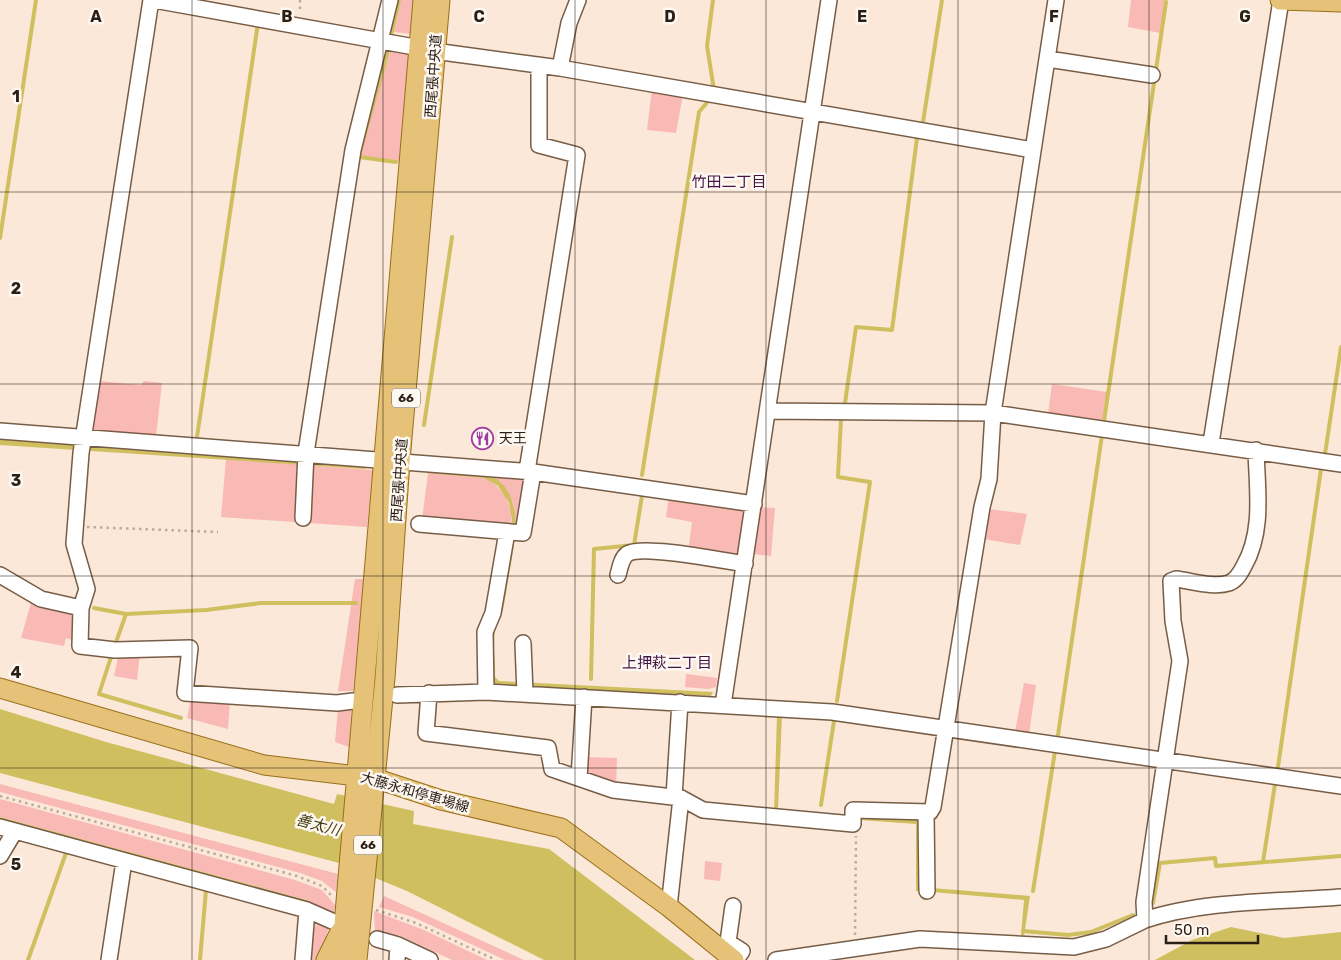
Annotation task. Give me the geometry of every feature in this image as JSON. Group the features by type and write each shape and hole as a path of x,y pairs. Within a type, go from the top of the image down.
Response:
{"main road":[{"name":"西尾張中央道","path":"342,960 351,907 365,785 393,460 427,49 423,0"},
{"name":"西尾張中央道","path":"427,49 440,0"},
{"path":"1280,0 1341,2"},
{"name":"大藤永和停車場線","path":"0,688 264,765 441,800 561,828 669,906 735,960"},
{"name":"西尾張中央道","path":"351,907 357,960"},
{"name":"66","path":"326,960 351,907"},
{"name":"66","path":"351,907 371,960"}],"street":[{"path":"353,701 337,703 185,693 190,648 115,650 80,646 81,608 87,589 74,544 82,444 153,0 427,49 560,68 1033,150"},
{"path":"304,518 306,459 353,150 390,0"},
{"path":"560,68 569,23 578,0"},
{"path":"723,705 828,0"},
{"path":"429,693 426,733 548,748 552,769 613,790 678,798 703,810 853,824 853,810 930,812 933,807 982,507 989,479 994,413 1056,0"},
{"path":"1211,443 1280,0"},
{"path":"1314,2 1341,10"},
{"path":"1048,59 1152,76"},
{"path":"418,524 522,533 577,155 539,145 539,66"},
{"path":"767,411 994,413 1211,443 1341,464"},
{"path":"0,430 82,444 306,459 393,460 530,471 754,504"},
{"path":"1145,920 1144,902 1180,661 1173,621 1171,582 1176,579 1221,584 1231,582 1239,576 1250,556 1257,537 1256,450"},
{"path":"486,692 485,632 493,614 511,532"},
{"path":"618,575 622,560 627,555 643,550 745,564"},
{"path":"0,575 40,599 81,608"},
{"path":"523,643 524,688"},
{"path":"396,695 486,692 524,688 584,697 832,712 1341,786"},
{"path":"579,778 584,697"},
{"path":"669,906 678,798 680,702"},
{"path":"926,813 927,891"},
{"path":"0,856 7,829 307,910 351,907"},
{"path":"109,960 124,861"},
{"path":"776,960 856,946 920,939 1074,947 1106,939 1145,920 1168,912 1341,897"},
{"path":"732,906 728,942 742,951 735,960"},
{"path":"303,960 307,910"},
{"path":"377,940 398,952 430,960"}],"path":[{"path":"76,527 218,532"},
{"path":"0,796 297,876 322,886 336,899 351,907 416,923 496,960"},
{"path":"853,824 856,836 854,916 856,946"}],"shaded area":[{"path":"401,0 414,0 411,34 394,32"},
{"path":"1131,0 1166,0 1160,33 1128,27"},
{"path":"392,45 410,50 400,161 358,156"},
{"path":"652,89 683,94 676,133 647,130"},
{"path":"99,381 141,385 144,381 162,383 156,436 92,433"},
{"path":"1052,384 1107,392 1102,422 1048,414"},
{"path":"226,459 373,470 367,527 221,517"},
{"path":"428,473 484,478 491,482 502,491 509,504 511,527 422,520"},
{"path":"486,473 528,478 516,528 513,502"},
{"path":"669,496 744,509 737,560 688,553 692,522 666,517"},
{"path":"760,507 775,508 771,556 753,554"},
{"path":"989,509 1027,514 1020,545 984,539"},
{"path":"355,579 365,579 353,691 338,691"},
{"path":"32,599 79,613 77,641 66,638 64,646 21,638"},
{"path":"140,652 137,680 114,676 119,653"},
{"path":"686,674 717,678 716,687 708,689 685,687"},
{"path":"1024,683 1036,685 1029,734 1015,732"},
{"path":"191,698 230,701 228,729 187,718"},
{"path":"352,707 349,747 335,742 338,709"},
{"path":"588,757 617,758 616,788 587,779"},
{"path":"0,784 338,874 336,892 322,881 300,873 0,792"},
{"path":"0,799 295,880 322,890 335,905 333,918 310,905 310,901 0,817"},
{"path":"705,861 722,863 720,881 704,879"},
{"path":"384,896 524,960 505,960 413,917 379,907"},
{"path":"374,911 424,930 487,960 452,960 399,935 397,939 375,933"},
{"path":"322,923 329,927 319,960 306,960 308,938 316,925"}],"water":[{"path":"0,438 366,464 366,469 0,445"},
{"path":"426,468 486,473 498,480 507,489 512,500 515,512 515,539 503,610 496,626 494,637 495,677 499,681 713,692 711,696 496,686 491,682 491,629 499,605 512,520 509,503 498,486 484,478 426,473"},
{"name":"善太川","path":"0,709 106,742 334,804 337,794 414,811 413,824 549,849 695,960 544,960 407,891 339,863 0,773"},
{"path":"777,715 782,716 778,809 847,816 774,813"},
{"path":"860,816 922,819 921,891 916,891 916,824 860,820"},
{"path":"0,817 310,901 310,905 0,823"},
{"path":"932,888 1030,896 1024,936 1021,935 1024,900 932,892"},
{"path":"1231,927 1284,938 1341,932 1341,960 1155,960 1192,940"}],"waterway":[{"path":"0,238 36,0"},
{"path":"391,36 399,0"},
{"path":"713,0 707,46 714,90"},
{"path":"923,122 942,0"},
{"path":"1104,421 1166,2"},
{"path":"197,437 258,23"},
{"path":"361,148 389,47"},
{"path":"642,475 699,112 709,100"},
{"path":"845,403 856,327 892,330 917,138"},
{"path":"359,155 359,157 396,162"},
{"path":"424,425 452,237"},
{"path":"1325,454 1341,347"},
{"path":"837,701 870,482 838,477 841,419"},
{"path":"1058,735 1102,435"},
{"path":"1278,767 1321,469"},
{"path":"591,679 594,549 634,545 642,496"},
{"path":"94,608 126,614 206,610 261,603 356,603"},
{"path":"115,645 126,614"},
{"path":"112,654 99,694 181,718"},
{"path":"821,805 834,721"},
{"path":"1033,891 1055,751"},
{"path":"1263,862 1275,784"},
{"path":"28,960 66,853"},
{"path":"1153,903 1160,863 1215,858 1216,866 1341,856"},
{"path":"200,960 206,890"},
{"path":"1023,931 1068,935 1091,932 1133,915"}],"place":[{"name":"天王","path":"483,438"}],"district":[{"name":"竹田二丁目","path":"729,182"},
{"name":"上押萩二丁目","path":"667,663"}]}
